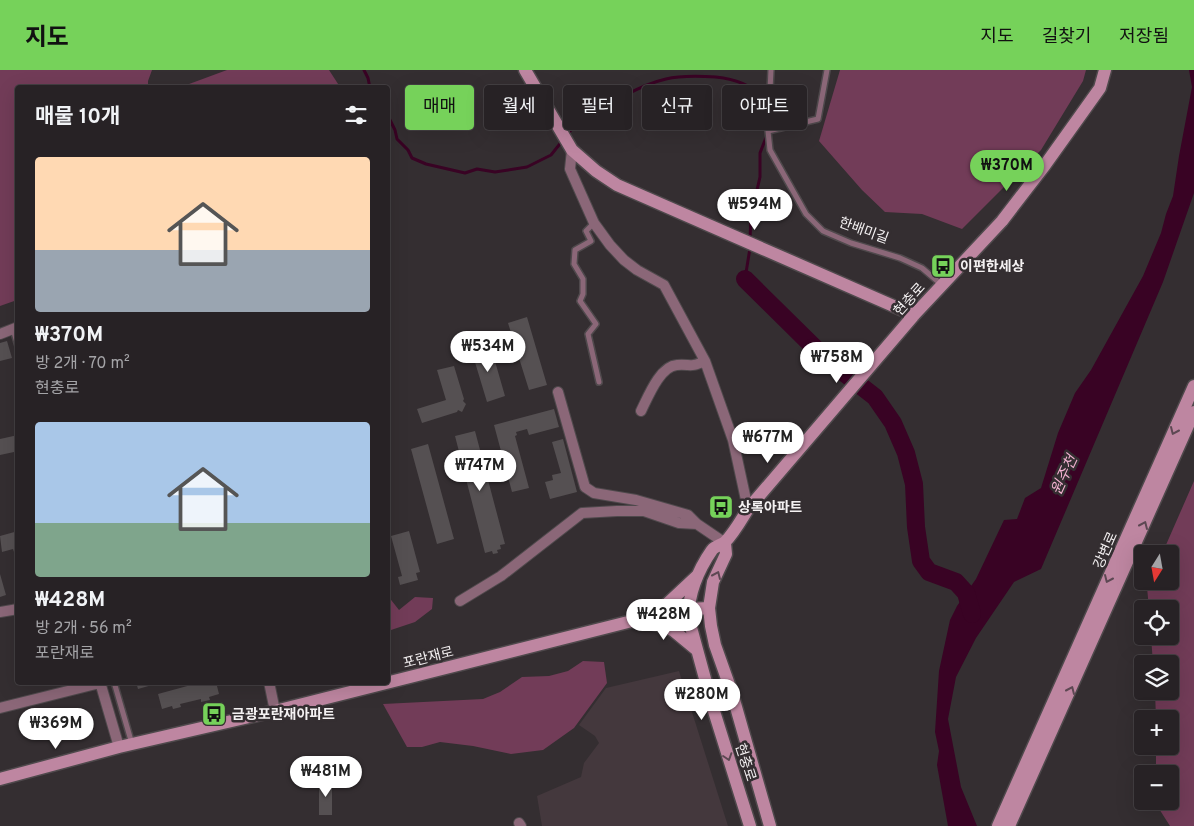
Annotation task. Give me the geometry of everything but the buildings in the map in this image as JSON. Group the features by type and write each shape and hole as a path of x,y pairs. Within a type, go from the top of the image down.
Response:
{"street":[{"path":"525,70 571,148 596,171 617,185 914,315"},
{"name":"현충로","path":"750,826 713,708 689,620 688,608 698,574 713,548 724,543 748,510 914,315 1002,221 1100,88 1105,70"},
{"path":"571,148 570,169 594,223 624,260 637,270 664,285 704,361 733,440 748,510"},
{"path":"0,334 15,328"},
{"path":"641,411 661,373 676,364 693,366 704,361"},
{"name":"강변로","path":"1047,729 1194,386"},
{"path":"558,392 585,487 594,493 636,500 688,515 697,524 724,543"},
{"name":"강변로","path":"1047,729 1194,412"},
{"path":"460,601 501,576 582,513 644,511 679,523 697,524"},
{"name":"현충로","path":"724,543 726,554 713,582 710,608 715,645 732,694 770,826"},
{"path":"636,620 666,605 698,574"},
{"name":"포란재로","path":"390,682 636,620 688,608 710,608"},
{"path":"0,612 15,610"},
{"path":"636,620 667,627 697,650"},
{"path":"0,708 92,685"},
{"path":"101,685 126,746"},
{"path":"270,685 275,711"},
{"name":"포란재로","path":"0,779 126,746 378,685"},
{"path":"998,826 1047,729"},
{"path":"1009,826 1047,729"}],"lane":[{"name":"한배미길","path":"770,70 768,131 770,150 806,214 823,231 851,243 900,258 922,268 942,285"},
{"path":"768,131 818,119 827,70"},
{"path":"594,223 586,231 591,241 575,250 574,264 583,279 583,294 580,301 596,324 588,334 599,382"},
{"path":"115,685 126,746"}],"shaded area":[{"path":"0,70 152,70 148,85 15,85 15,301 0,306"},
{"path":"227,70 329,70 339,85 186,85"},
{"path":"840,70 1086,70 1083,81 1041,150 962,229 922,214 885,212 862,190 819,141"},
{"path":"1194,481 1194,826 1170,826 1160,810 1179,810 1179,765 1156,765 1156,755 1179,755 1179,710 1156,710 1155,700 1179,700 1179,655 1152,655 1152,645 1179,645 1179,600 1148,600 1147,590 1179,590 1179,545 1166,545"},
{"path":"415,597 433,598 432,609 415,622 390,630 390,599 399,610"},
{"path":"583,661 604,662 607,683 574,728 543,750 511,754 473,746 440,742 422,747 407,747 383,704 483,699 500,692 522,677 549,676 568,671"},
{"path":"679,671 728,826 542,826 537,796 581,777 584,763 599,743 595,736 579,725 606,688"}],"water":[{"name":"원주천","path":"1189,70 1194,70 1194,193 1163,282 1041,569 1014,582 976,638 956,677 948,719 961,787 977,826 948,826 937,765 939,751 935,732 939,671 950,620 957,606 976,579 1004,520 1017,519 1025,498 1041,488 1058,433 1075,393 1091,370 1143,276 1161,233 1173,196 1192,87"}],"waterway":[{"path":"364,70 369,85"},
{"path":"567,135 571,130 628,94 653,83 685,76 704,76 731,79 746,85"},
{"path":"390,120 397,139 408,150 412,158 426,164 465,173 477,169 495,172 527,167 551,155 563,140"},
{"path":"750,239 751,216 760,177 760,153 767,135"},
{"path":"745,279 750,248"},
{"path":"745,279 825,358 875,397 893,423 906,453 914,484 916,527 921,561 929,572 956,582 966,593 972,614"}],"place":[{"name":"이편한세상","path":"943,266"},
{"name":"상록아파트","path":"721,507"},
{"name":"금광포란재아파트","path":"214,714"}]}
